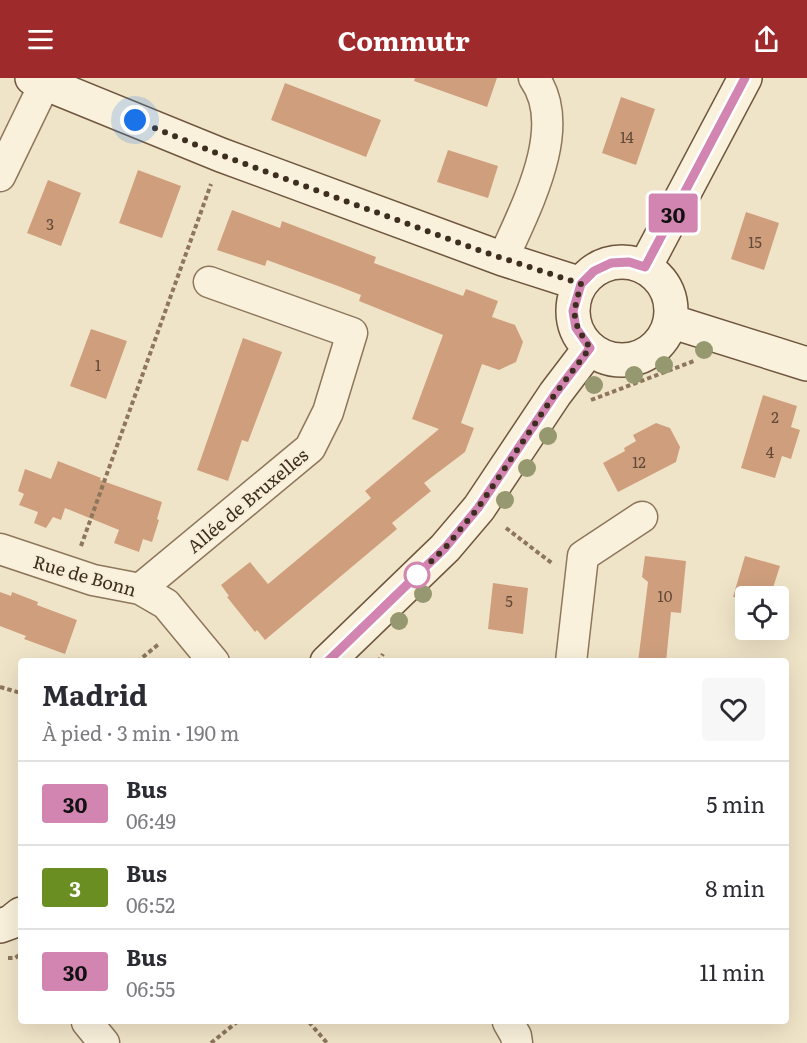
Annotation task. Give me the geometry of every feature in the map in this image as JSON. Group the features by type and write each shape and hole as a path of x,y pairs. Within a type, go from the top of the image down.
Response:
{"street":[{"path":"503,259 532,192 548,133 545,103 534,78"},
{"path":"645,267 745,78"},
{"path":"0,176 38,81 221,155 503,259 581,284"},
{"path":"629,262 645,267 659,278 667,291 671,308 670,321 665,335 654,348 642,356 627,360 608,358 590,348 576,328 573,311 581,284 594,271 611,263 629,262"},
{"name":"Allée de Bruxelles","path":"140,589 310,448 327,412 352,333 209,282"},
{"path":"670,321 807,364"},
{"path":"331,658 445,548 478,508 555,394 590,348"},
{"path":"571,658 583,556 642,517"},
{"name":"Rue de Bonn","path":"0,549 93,580 140,589 166,604 210,658"},
{"path":"89,1024 104,1043"},
{"path":"509,1024 517,1043"}],"path":[{"path":"71,573 213,177"},
{"path":"586,402 697,360"},
{"path":"506,528 580,584"},
{"path":"380,658 386,646"},
{"path":"0,687 18,692"},
{"path":"211,1043 235,1024"},
{"path":"311,1024 327,1043"}],"building":[{"path":"415,78 497,78 487,107 414,81"},
{"path":"285,83 381,120 366,157 271,120"},
{"path":"621,97 655,109 636,165 602,153"},
{"path":"448,150 498,166 488,198 437,182"},
{"path":"138,170 181,186 162,238 119,223"},
{"path":"48,180 81,193 61,246 27,233"},
{"path":"232,210 280,228 282,221 376,257 374,263 463,296 466,289 498,301 492,317 515,325 523,342 516,362 499,370 482,364 461,423 474,428 465,452 424,483 431,491 392,523 397,529 265,640 257,630 255,632 227,597 229,596 221,585 250,562 268,584 371,498 365,491 439,429 412,419 443,335 359,301 361,295 338,286 267,260 265,266 217,250"},
{"path":"746,212 779,223 764,270 731,259"},
{"path":"91,329 127,341 106,399 70,386"},
{"path":"243,338 282,352 248,442 242,440 228,481 197,470"},
{"path":"763,395 797,406 791,427 800,430 791,459 782,456 775,478 741,468"},
{"path":"656,423 670,428 680,447 676,462 618,492 603,463 625,451 624,448 636,441 633,435"},
{"path":"58,461 101,478 100,480 162,502 152,542 143,539 139,552 114,543 119,530 65,508 61,520 53,517 46,528 34,523 38,512 19,505 24,494 18,491 25,469 51,479"},
{"path":"645,556 686,561 681,613 671,612 666,658 638,658 648,582 642,577"},
{"path":"745,556 780,566 774,586 736,586"},
{"path":"493,583 528,588 523,634 488,629"},
{"path":"0,592 11,596 12,592 38,602 37,605 77,620 65,654 24,639 26,636 0,626"}],"bus line":[{"name":"30","path":"331,658 445,548 478,508 555,394 590,348 576,328 573,311 581,284 594,271 611,263 629,262 645,267 745,78"}],"route":[{"path":"135,120 221,155 481,251 581,284 573,311 576,328 590,348 555,394 478,508 445,548 417,575"}]}
